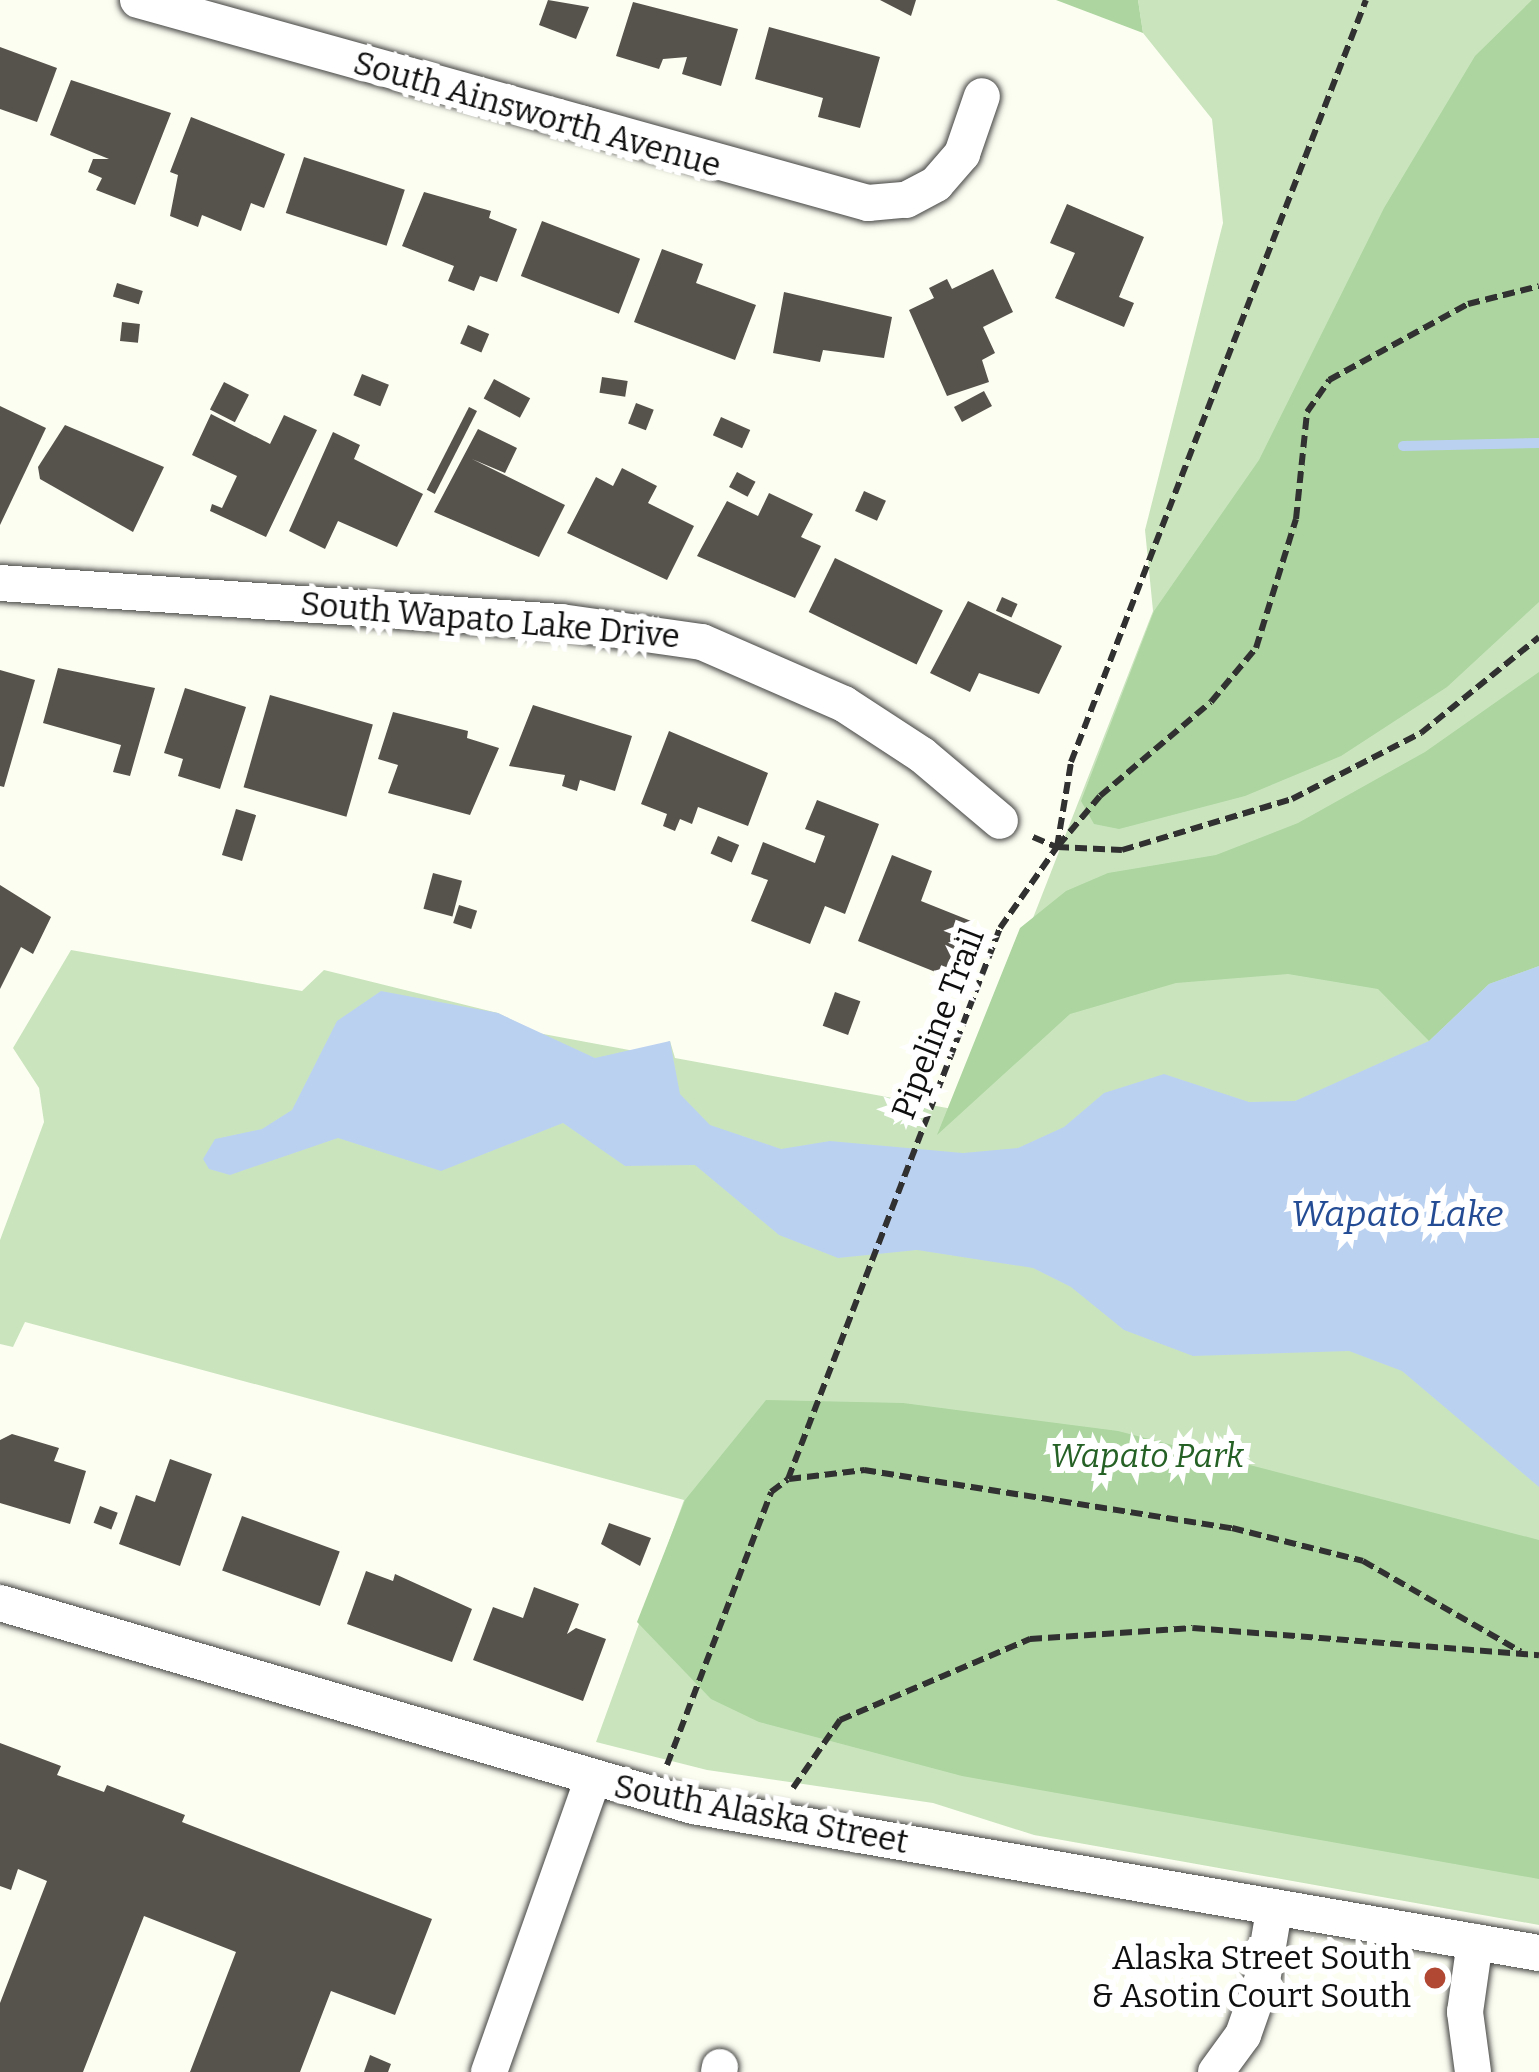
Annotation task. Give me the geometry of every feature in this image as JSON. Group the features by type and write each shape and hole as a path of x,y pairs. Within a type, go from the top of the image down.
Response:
{"street":[{"name":"South Ainsworth Avenue","path":"138,0 821,195 896,202 936,184 962,154 982,96"},
{"name":"South Wapato Lake Drive","path":"0,583 562,622 702,642 844,704 922,754 1000,821"},
{"name":"South Alaska Street","path":"0,1603 655,1796 1274,1911 1539,1953"},
{"path":"489,2072 592,1781"},
{"path":"1216,2072 1243,2035 1262,1981 1274,1911"},
{"path":"1473,2072 1465,2012 1475,1942"}],"path":[{"name":"Pipeline Trail","path":"655,1796 771,1492 788,1480 1000,928 1057,847 1071,762 1366,0"},
{"path":"1057,847 1100,796 1211,702 1256,648 1295,519 1307,412 1329,380 1468,304 1539,286"},
{"path":"1057,847 1122,850 1169,842 1292,800 1421,733 1539,637"},
{"path":"788,1480 864,1470 1232,1528 1364,1561 1525,1654"},
{"path":"781,1822 800,1768 840,1720 1030,1639 1192,1628 1539,1655"}],"green space":[{"path":"1056,0 1138,0 1143,33"},
{"name":"Wapato Park","path":"1138,0 1539,0 1539,1925 1034,1835 933,1803 707,1770 596,1742 684,1500 25,1322 13,1347 0,1344 0,1240 44,1122 39,1088 13,1048 71,950 302,991 324,970 498,1013 538,1033 640,1052 670,1041 675,1058 958,1110 1153,611 1145,530 1223,223 1212,119 1143,33"},
{"path":"1532,0 1539,0 1539,602 1447,687 1341,756 1245,796 1119,829 1094,824 1081,801 1154,611 1259,460 1384,208 1475,56"},
{"path":"1539,672 1539,966 1489,984 1429,1041 1378,989 1288,974 1176,983 1070,1014 937,1135 1020,928 1066,891 1108,873 1216,855 1298,823 1425,752"},
{"path":"766,1400 903,1403 1118,1431 1539,1540 1539,1879 962,1776 759,1722 711,1699 637,1622 685,1500"}],"water":[{"name":"Wapato Lake","path":"1539,966 1539,1487 1402,1371 1349,1351 1193,1356 1124,1330 1071,1287 1033,1268 917,1250 838,1258 779,1235 695,1165 625,1166 563,1123 441,1171 338,1138 230,1175 209,1169 203,1159 215,1139 262,1129 292,1110 337,1021 381,991 498,1013 595,1058 670,1041 680,1094 710,1125 781,1149 830,1141 963,1153 1018,1148 1064,1127 1104,1093 1164,1074 1249,1102 1295,1101 1429,1041 1489,984"}],"building":[{"path":"548,0 589,7 576,39 539,25"},
{"path":"880,0 916,0 911,16"},
{"path":"633,2 738,29 721,86 682,74 687,57 663,59 659,69 616,56"},
{"path":"769,27 880,57 860,128 818,117 823,98 755,79"},
{"path":"0,47 57,68 37,122 0,109"},
{"path":"71,80 171,113 135,205 96,190 102,178 88,172 93,159 109,159 50,135"},
{"path":"191,117 285,154 264,208 251,203 241,231 202,215 198,227 170,216 178,175 170,172"},
{"path":"304,157 405,190 387,246 286,213"},
{"path":"424,192 491,211 489,218 517,229 497,282 480,276 474,291 448,281 454,266 402,246"},
{"path":"1067,204 1144,237 1119,297 1134,303 1124,327 1055,298 1075,253 1050,243"},
{"path":"542,221 640,259 619,314 521,276"},
{"path":"662,249 703,264 696,283 756,305 735,360 634,322"},
{"path":"993,269 1013,312 983,327 995,353 982,360 989,382 947,396 909,310 934,298 929,288 947,279 952,289"},
{"path":"117,283 143,291 139,304 113,296"},
{"path":"784,292 892,317 884,358 823,350 820,362 773,353"},
{"path":"122,322 140,324 138,343 120,341"},
{"path":"468,325 489,334 481,352 460,343"},
{"path":"362,374 389,385 380,406 353,395"},
{"path":"602,377 628,381 625,397 599,393"},
{"path":"494,379 530,398 520,418 484,398"},
{"path":"224,382 249,395 235,422 210,410"},
{"path":"984,391 992,406 962,422 954,407"},
{"path":"636,403 654,410 646,430 628,424"},
{"path":"0,406 46,428 0,525"},
{"path":"469,407 477,411 435,494 427,490"},
{"path":"211,414 270,444 284,415 317,430 266,537 210,511 212,504 222,508 237,476 192,455"},
{"path":"721,417 750,430 742,448 713,435"},
{"path":"65,425 164,467 133,532 40,479 38,467"},
{"path":"478,429 517,448 505,473 472,459 565,505 539,557 434,512"},
{"path":"333,432 360,445 354,459 423,494 397,547 338,521 325,549 289,531"},
{"path":"622,468 657,486 648,503 694,526 667,580 567,533 596,477 613,486"},
{"path":"737,472 756,482 748,497 729,487"},
{"path":"864,491 886,501 877,521 855,511"},
{"path":"769,493 813,514 801,537 821,546 795,598 697,556 727,501 758,516"},
{"path":"835,558 943,611 917,665 809,612"},
{"path":"1002,597 1018,604 1011,618 996,611"},
{"path":"968,601 1062,646 1039,694 979,673 970,692 930,673"},
{"path":"58,668 155,688 130,776 113,772 121,745 43,723"},
{"path":"0,670 35,680 4,787 0,786"},
{"path":"185,688 246,707 220,789 178,776 183,759 164,753"},
{"path":"270,695 373,724 346,817 244,787"},
{"path":"533,705 632,736 615,791 580,780 577,791 562,786 565,775 509,766"},
{"path":"393,712 468,731 467,738 499,748 470,815 388,793 398,765 378,759"},
{"path":"669,731 768,773 748,826 698,807 692,824 680,819 675,831 663,826 667,814 641,804"},
{"path":"817,800 879,824 845,914 825,906 810,944 751,921 768,880 751,874 763,842 815,863 825,836 805,829"},
{"path":"236,809 256,815 242,861 222,855"},
{"path":"718,836 739,845 732,862 711,853"},
{"path":"892,855 932,871 921,901 971,921 948,977 858,941"},
{"path":"433,873 462,881 452,917 423,909"},
{"path":"0,885 51,917 33,954 21,947 0,989"},
{"path":"459,905 477,911 471,929 453,923"},
{"path":"835,992 860,1001 848,1035 823,1026"},
{"path":"12,1434 59,1448 54,1461 86,1471 70,1524 0,1503 0,1440"},
{"path":"170,1459 212,1474 180,1566 119,1544 136,1495 155,1502"},
{"path":"100,1506 118,1513 111,1530 94,1523"},
{"path":"242,1516 340,1552 320,1606 222,1571"},
{"path":"609,1523 651,1538 640,1566 601,1544"},
{"path":"366,1571 393,1581 395,1574 472,1609 452,1662 347,1624"},
{"path":"534,1587 579,1604 567,1634 576,1628 606,1639 583,1701 473,1660 493,1607 523,1618"},
{"path":"0,1743 61,1766 57,1775 104,1792 107,1785 185,1815 182,1822 432,1919 395,2015 331,1991 300,2072 190,2072 236,1952 144,1916 83,2072 0,2072 0,2003 47,1881 18,1869 11,1890 0,1886"},
{"path":"370,2055 391,2064 388,2072 364,2072"}],"waterway":[{"path":"1403,446 1539,443"}],"place":[{"name":"Alaska Street South & Asotin Court South","path":"1435,1978"}]}
